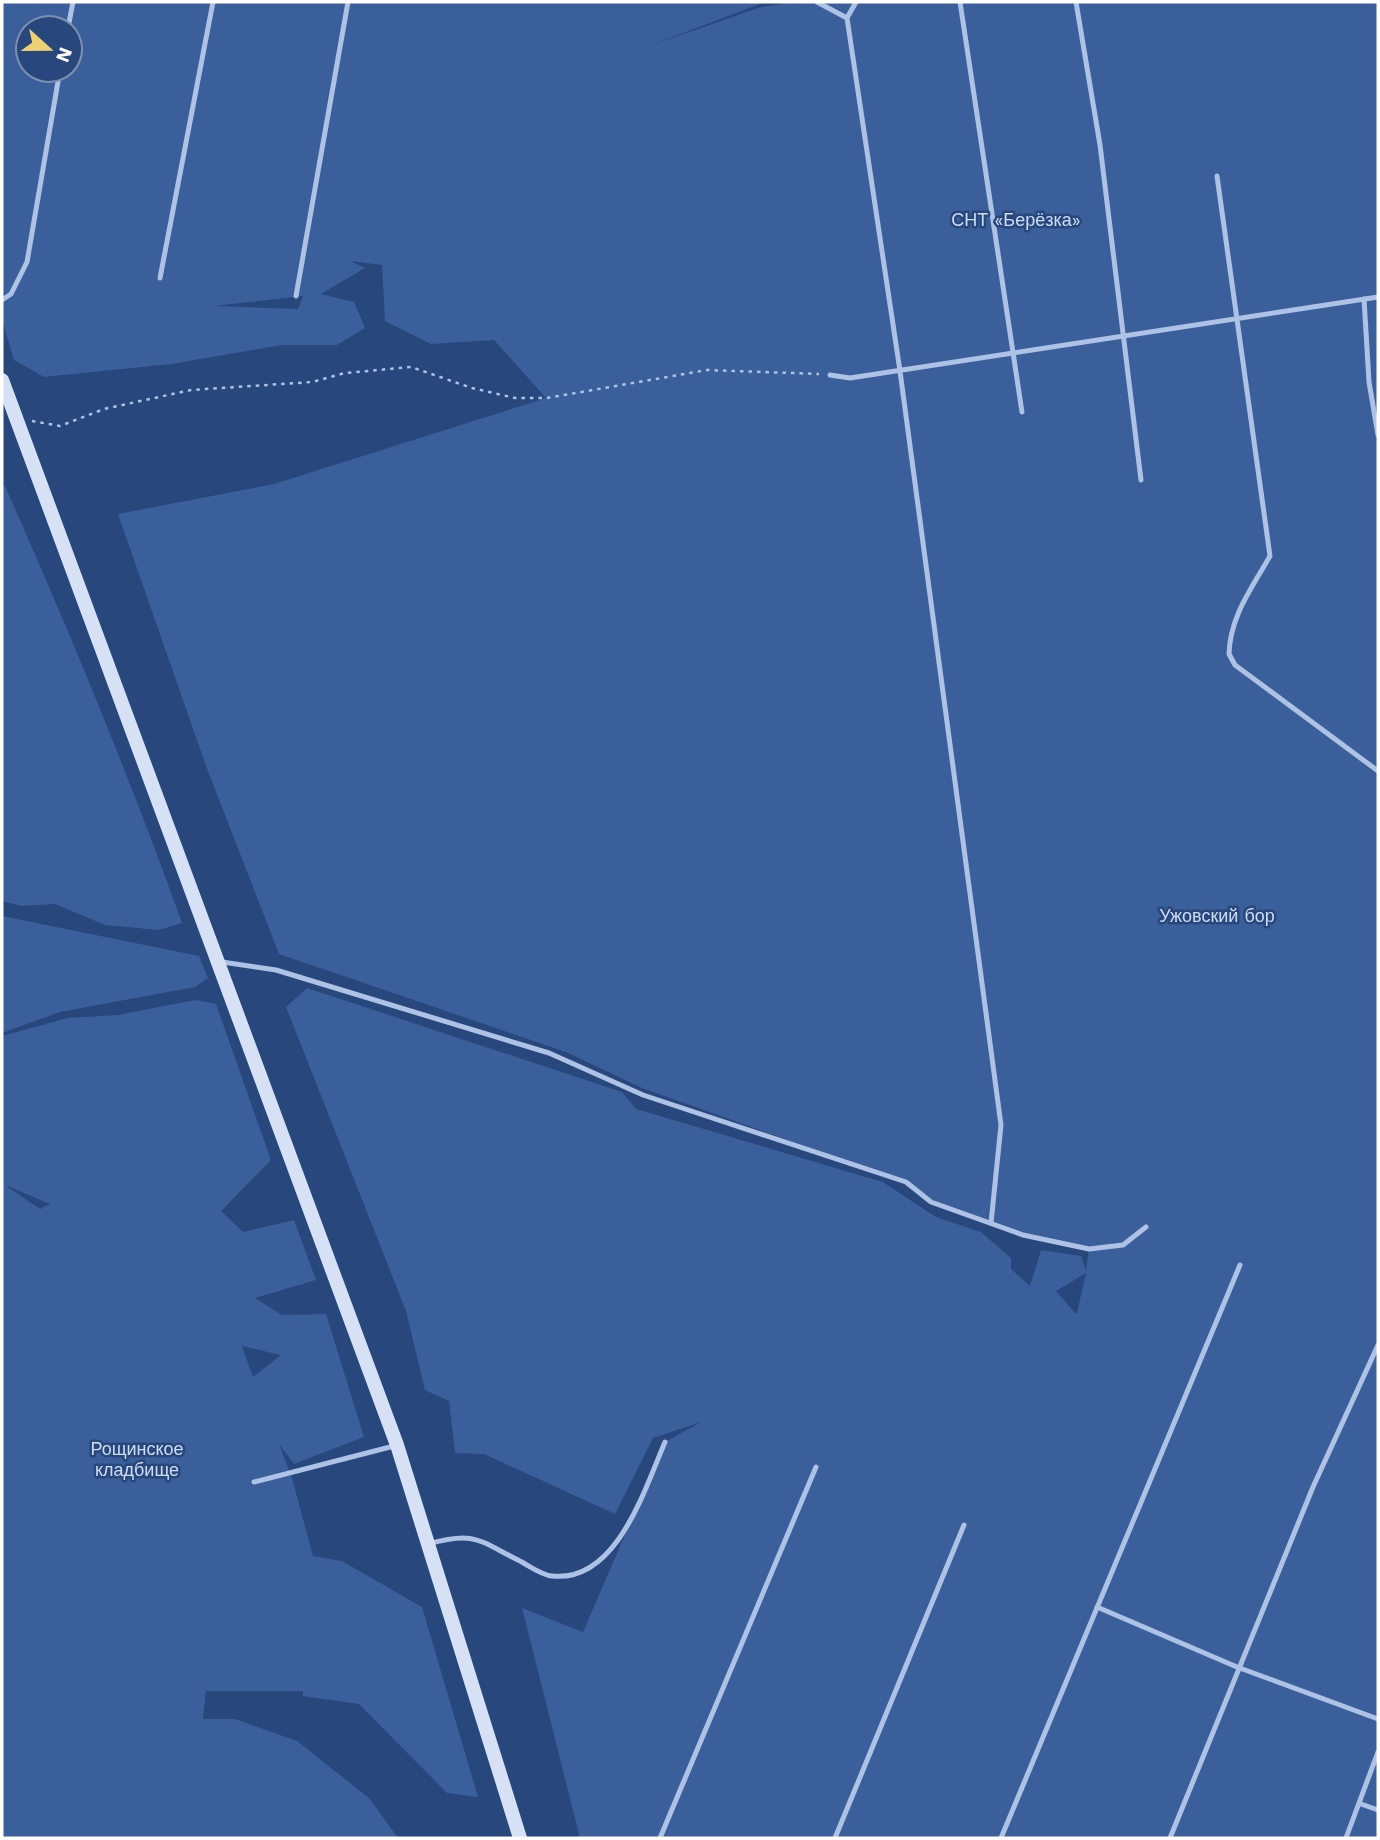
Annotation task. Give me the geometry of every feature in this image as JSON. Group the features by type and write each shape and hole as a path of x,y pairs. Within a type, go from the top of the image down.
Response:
{"street":[{"path":"2,380 397,1445 520,1838"}],"lane":[{"path":"160,278 213,2"},
{"path":"296,296 348,2"},
{"path":"817,2 847,19"},
{"path":"856,2 847,19 900,371 1001,1125 991,1223"},
{"path":"960,2 1021,412"},
{"path":"1076,2 1100,145 1141,480"},
{"path":"2,300 12,294 27,262 58,84"},
{"path":"1217,176 1235,321 1270,556 1253,581 1235,620 1229,654 1235,665 1378,771"},
{"path":"830,375 850,378 900,371 1378,298"},
{"path":"1364,299 1369,382 1378,435"},
{"path":"218,962 276,970 549,1053 643,1095 906,1182 931,1202 1023,1235 1089,1248 1123,1245 1146,1227"},
{"path":"1001,1838 1240,1265"},
{"path":"1170,1838 1237,1667 1313,1488 1378,1345"},
{"path":"428,1544 454,1537 479,1538 550,1577 572,1574 603,1560 630,1522 665,1442"},
{"path":"254,1482 397,1445"},
{"path":"660,1838 816,1468"},
{"path":"835,1838 964,1525"},
{"path":"1097,1607 1237,1667 1378,1719"},
{"path":"1346,1838 1378,1752"},
{"path":"1360,1804 1378,1810"}],"path":[{"path":"17,418 60,426 104,410 191,390 312,382 345,373 411,368 472,388 515,398 547,398 707,370 830,375"}],"green space":[{"path":"2,2 765,2 649,46 761,7 796,2 1378,2 1378,1838 580,1838 522,1608 583,1632 665,1442 701,1422 653,1438 615,1514 484,1454 455,1453 449,1401 425,1390 406,1311 286,1007 307,988 622,1092 636,1109 883,1182 936,1217 981,1232 1011,1258 1011,1269 1030,1286 1041,1250 1081,1256 1086,1270 1089,1249 993,1226 947,1208 906,1182 642,1088 566,1052 279,954 206,766 118,514 274,484 546,398 494,340 431,344 385,321 382,265 350,261 365,268 321,294 354,302 365,328 337,345 282,345 171,364 44,377 14,360 2,320","holes":["303,296 298,309 214,306","1086,1273 1077,1313 1076,1314 1056,1291"]},
{"path":"2,486 5,486 98,703 182,923 159,930 105,925 55,904 21,906 2,901"},
{"path":"2,916 199,956 208,978 195,987 60,1012 2,1033"},
{"name":"Рощинское кладбище","path":"195,1000 216,1004 271,1160 221,1211 243,1232 294,1220 316,1280 255,1298 282,1315 326,1314 364,1437 294,1464 279,1444 292,1478 313,1556 342,1561 422,1607 478,1797 447,1793 359,1704 303,1696 303,1691 206,1691 203,1719 235,1719 297,1741 369,1798 398,1838 2,1838 2,1036 68,1018 118,1015","holes":["5,1185 50,1204 40,1209","242,1346 280,1355 281,1355 253,1377"]}],"park label":[{"name":"СНТ «Берёзка»","path":"1016,219"},
{"name":"Ужовский бор","path":"1217,915"}]}
